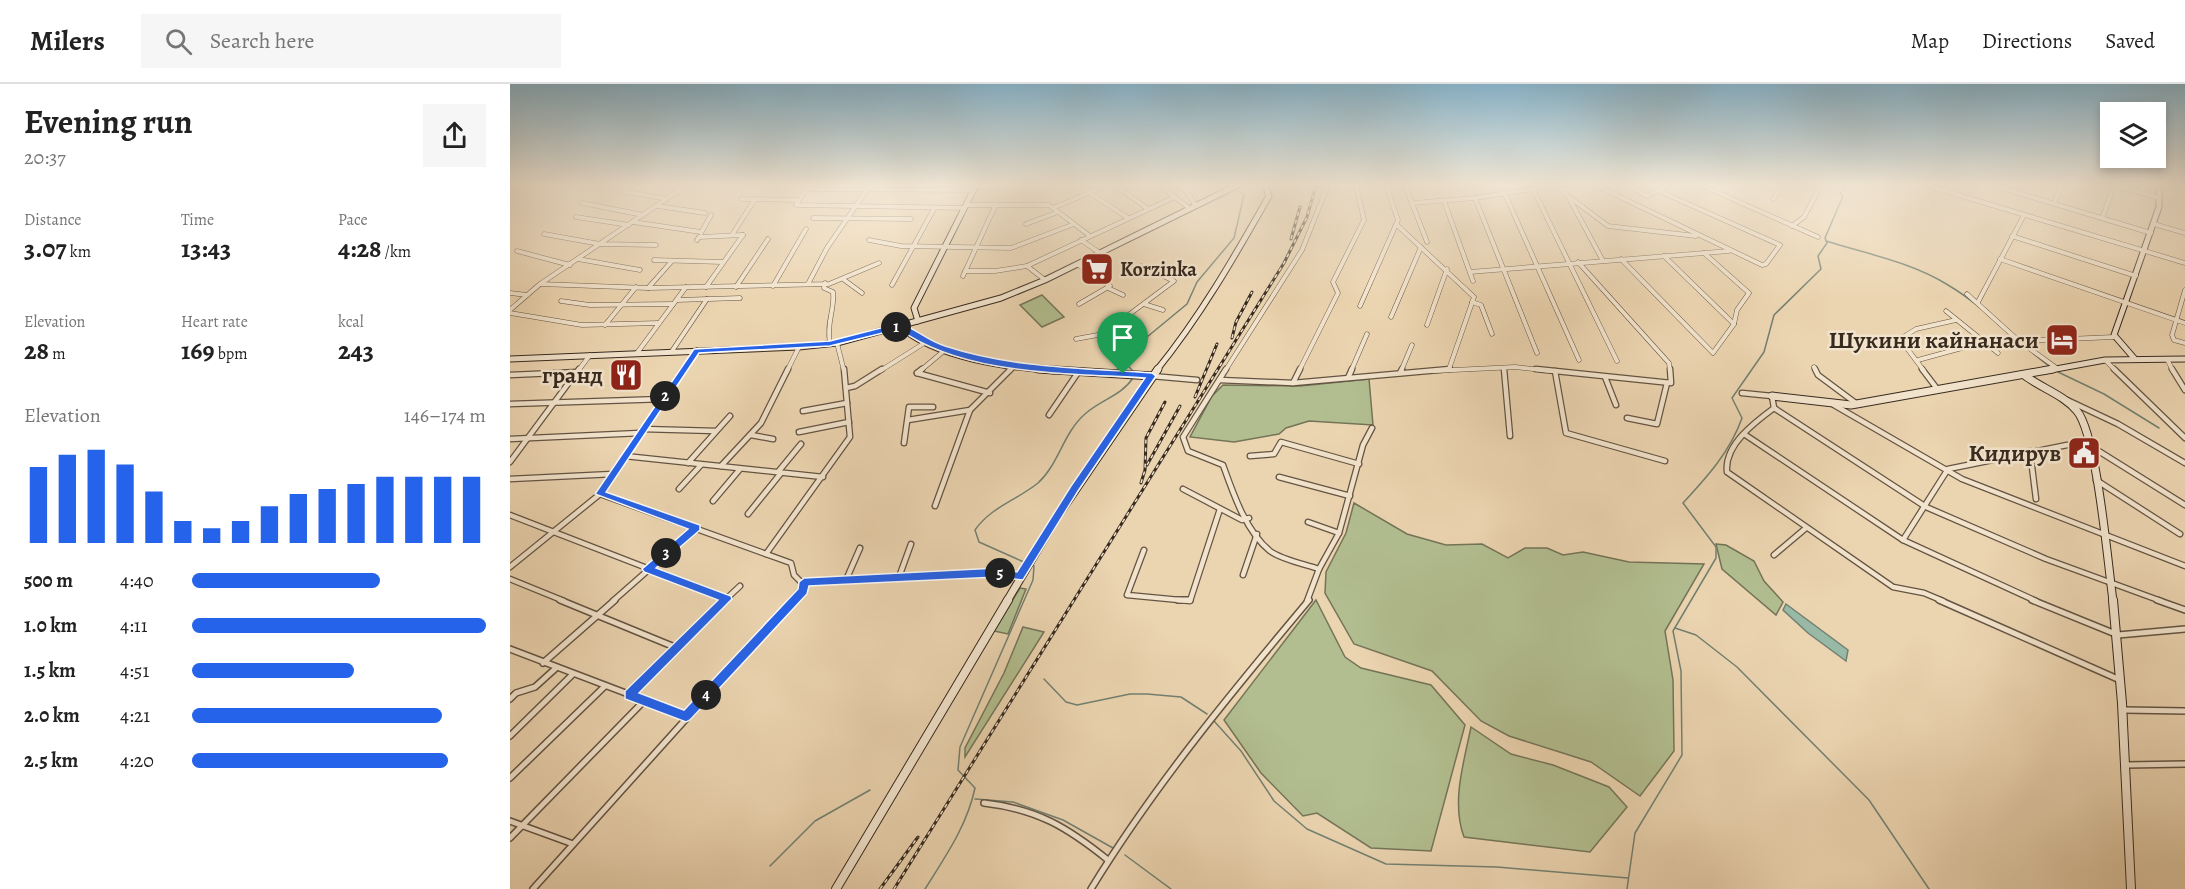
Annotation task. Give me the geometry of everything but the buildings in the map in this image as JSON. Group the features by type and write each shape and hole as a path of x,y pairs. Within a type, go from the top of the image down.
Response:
{"main road":[{"path":"918,321 915,306 957,223"},
{"path":"510,359 798,347 834,343 991,301 1045,280 1160,223"},
{"path":"836,889 1031,558 1152,376 1178,344 1254,223"},
{"path":"2134,358 2114,337 2154,224"},
{"path":"900,326 926,342 1014,366 1152,376"},
{"path":"2024,375 2105,360 2185,359"},
{"path":"2024,375 2061,398 2084,422 2089,445 2113,585 2118,635 2124,710 2131,889"}],"street":[{"path":"620,223 701,232"},
{"path":"706,287 743,236 698,239 707,223"},
{"path":"732,235 740,223"},
{"path":"808,284 826,248 844,223"},
{"path":"892,285 925,223"},
{"path":"963,276 987,223"},
{"path":"1026,224 1030,223"},
{"path":"965,271 995,271 1028,266 1118,223"},
{"path":"1313,223 1302,250 1183,437 1188,451 1223,465 1234,498 1271,552 1319,569"},
{"path":"1293,383 1338,293 1333,282 1363,223"},
{"path":"1420,223 1427,242"},
{"path":"1452,223 1473,281"},
{"path":"1485,223 1537,353"},
{"path":"1518,223 1578,360"},
{"path":"1550,223 1617,361"},
{"path":"1582,223 1603,261"},
{"path":"1603,223 1608,226 1702,236"},
{"path":"1674,223 1762,265 1766,264 1780,245 1730,223"},
{"path":"1784,223 1818,237"},
{"path":"1792,226 1797,223"},
{"path":"1978,302 2020,223"},
{"path":"2049,223 2185,263"},
{"path":"2117,223 2151,233"},
{"path":"510,312 540,285 631,224"},
{"path":"869,240 912,246 1011,248 1074,224 1090,236"},
{"path":"2154,224 2185,233"},
{"path":"1360,306 1396,225 1447,269 1474,297 1449,369"},
{"path":"773,286 806,229"},
{"path":"544,234 600,244 656,245"},
{"path":"2012,236 2136,276"},
{"path":"735,287 768,239"},
{"path":"1081,240 1100,253"},
{"path":"1391,317 1421,247"},
{"path":"517,250 570,265"},
{"path":"1470,272 1731,250"},
{"path":"1621,259 1713,353 1734,324 1737,310 1749,293 1704,253"},
{"path":"1664,256 1734,324"},
{"path":"578,258 640,270"},
{"path":"2000,259 2185,322"},
{"path":"654,260 722,262"},
{"path":"648,288 672,261"},
{"path":"1220,380 1293,383 1449,369 1504,368 1671,383 1669,363 1578,262"},
{"path":"540,285 648,288 825,284 843,279 879,263"},
{"path":"1077,264 1110,286 1079,304"},
{"path":"1028,266 1045,280"},
{"path":"1076,339 1103,334 1174,280 1142,266"},
{"path":"1427,325 1447,269"},
{"path":"843,279 862,293"},
{"path":"766,554 850,437 846,388 827,326 834,300 833,292 825,288 825,284"},
{"path":"605,325 636,287"},
{"path":"637,353 686,287"},
{"path":"1107,288 1123,295"},
{"path":"2185,290 2172,338 2185,343"},
{"path":"510,293 527,295"},
{"path":"1967,294 2019,340 2058,369"},
{"path":"561,301 622,305 740,298"},
{"path":"672,351 707,299"},
{"path":"1472,302 1481,305 1492,334"},
{"path":"1144,304 1163,310"},
{"path":"1946,311 1998,353"},
{"path":"510,312 582,325 659,323"},
{"path":"1938,390 1918,360 1900,339 1916,329 1956,320"},
{"path":"1103,334 1115,350 1123,374"},
{"path":"1348,378 1367,334"},
{"path":"2019,340 2114,337"},
{"path":"846,388 855,386 926,342"},
{"path":"1918,360 1984,342"},
{"path":"1400,373 1412,345"},
{"path":"721,466 761,423 798,347"},
{"path":"946,349 917,373 990,393"},
{"path":"510,567 600,494 697,351"},
{"path":"510,462 590,355"},
{"path":"2167,359 2178,382 2185,390"},
{"path":"2105,360 2185,438"},
{"path":"935,506 970,410 990,393 1014,366"},
{"path":"1814,367 1823,380 1857,404"},
{"path":"1504,368 1510,436"},
{"path":"1049,415 1079,371"},
{"path":"510,375 578,372"},
{"path":"1555,372 1566,433 1665,460"},
{"path":"1742,393 1857,404 2024,375"},
{"path":"1152,376 1197,380"},
{"path":"1605,376 1617,405"},
{"path":"1627,418 1657,424 1667,383"},
{"path":"1772,396 1774,408 1926,507 2113,585 2185,610"},
{"path":"2061,398 2077,403 2118,424 2185,463"},
{"path":"510,404 664,399"},
{"path":"1832,403 1856,420 1948,468 1962,479 2105,537 2185,566"},
{"path":"803,411 847,404"},
{"path":"904,443 909,407 933,407"},
{"path":"1774,408 1746,429 1725,470 1893,587 1924,594 2120,680"},
{"path":"908,420 970,410"},
{"path":"688,463 730,416"},
{"path":"799,432 849,422"},
{"path":"1091,889 1108,860 1215,712 1311,597 1319,569 1339,533 1363,446 1372,428"},
{"path":"510,439 642,431 716,431"},
{"path":"1744,434 1903,540 2008,590 2118,635 2185,628"},
{"path":"751,435 773,439"},
{"path":"1250,456 1274,454 1281,442 1359,464"},
{"path":"748,514 801,444"},
{"path":"1903,540 1926,507 1948,468 2067,445 2089,445 2185,505"},
{"path":"2030,451 2036,499"},
{"path":"625,456 823,477"},
{"path":"679,489 701,465"},
{"path":"713,501 740,468"},
{"path":"510,479 613,474"},
{"path":"1279,477 1350,496"},
{"path":"2095,479 2180,534"},
{"path":"1183,489 1242,520 1249,518"},
{"path":"600,494 791,563 794,576 804,582 1022,573"},
{"path":"1144,550 1127,595 1190,601 1221,509"},
{"path":"510,515 727,599"},
{"path":"1308,522 1339,533"},
{"path":"543,663 696,528"},
{"path":"1774,555 1806,528"},
{"path":"1243,575 1257,534"},
{"path":"899,578 911,544"},
{"path":"846,580 860,548"},
{"path":"510,579 677,648"},
{"path":"533,889 686,716 804,591 804,582"},
{"path":"629,695 740,586"},
{"path":"510,649 686,716"},
{"path":"510,699 516,693 535,687 556,668"},
{"path":"510,736 573,674"},
{"path":"510,778 605,686"},
{"path":"510,838 644,701"},
{"path":"2124,710 2185,711"},
{"path":"2126,765 2185,764"},
{"path":"984,803 1015,806 1042,813 1075,833 1108,860"},
{"path":"510,821 573,844"}],"shaded area":[{"path":"1042,295 1064,317 1042,327 1020,305"},
{"path":"1369,379 1373,425 1309,421 1286,428 1279,434 1234,442 1190,437 1212,396 1223,385 1300,386"},
{"path":"1354,503 1407,534 1446,545 1482,544 1508,558 1525,548 1547,548 1563,555 1583,552 1629,562 1704,564 1665,631 1673,680 1674,751 1640,796 1591,762 1509,736 1481,721 1432,671 1354,644 1325,593 1326,572 1346,533"},
{"path":"1716,544 1726,545 1754,561 1764,581 1783,602 1776,615 1722,569"},
{"path":"1020,588 1026,589 1008,634 994,631"},
{"path":"1316,600 1345,657 1361,668 1431,685 1465,725 1431,851 1371,848 1317,813 1303,816 1261,773 1224,720"},
{"path":"1786,604 1848,650 1846,661 1808,633 1783,610"},
{"path":"1023,627 1044,632 965,757 965,748 1004,673"},
{"path":"1471,727 1511,754 1553,765 1609,787 1627,807 1590,852 1464,837 1460,824 1459,796 1462,768"}],"waterway":[{"path":"1133,371 1125,363 1124,356 1187,304 1197,282 1234,238 1238,223"},
{"path":"1826,241 1825,238 1832,223"},
{"path":"1627,889 1635,833 1682,755 1681,671 1673,631 1716,558 1716,547 1683,503 1717,464 1731,442 1742,418 1732,398 1764,352 1774,315 1821,269 1818,256 1826,241"},
{"path":"1826,241 1904,264 1934,277 1975,303 2049,366"},
{"path":"2058,372 2104,394 2159,428"},
{"path":"1026,563 979,542 975,530 989,515 1038,483 1051,467 1071,430 1085,414 1123,389 1133,378"},
{"path":"925,889 955,841 967,815 975,788 958,770 960,747 1033,580 1034,566 1031,565"},
{"path":"1675,628 1696,635 1737,667 1869,800 1929,889"},
{"path":"1044,679 1066,702 1077,705 1130,694 1147,694 1181,697 1207,714"},
{"path":"1214,721 1241,751 1274,801 1307,829 1386,864 1497,867 1628,878"},
{"path":"770,866 815,821 870,790"},
{"path":"975,799 1013,802 1063,820 1113,848"},
{"path":"1125,855 1171,889"}],"railway":[{"path":"1291,239 1296,223"},
{"path":"894,889 1284,263 1304,223"},
{"path":"1232,338 1236,322 1252,292"},
{"path":"1195,397 1217,344"},
{"path":"1141,483 1145,470 1146,438 1165,402"},
{"path":"1147,465 1180,406"},
{"path":"880,889 918,837"}],"place":[{"name":"Korzinka","path":"1097,269"},
{"name":"Шукини кайнанаси","path":"2062,340"},
{"name":"гранд","path":"626,375"},
{"name":"Кидирув","path":"2084,453"}],"route":[{"path":"900,326 918,339 943,348 1012,366 1123,374 1152,376 1074,489 1020,577 997,573 804,582 804,591 686,716 629,695 727,599 647,569 696,528 600,494 697,351 830,344 900,326"}]}
